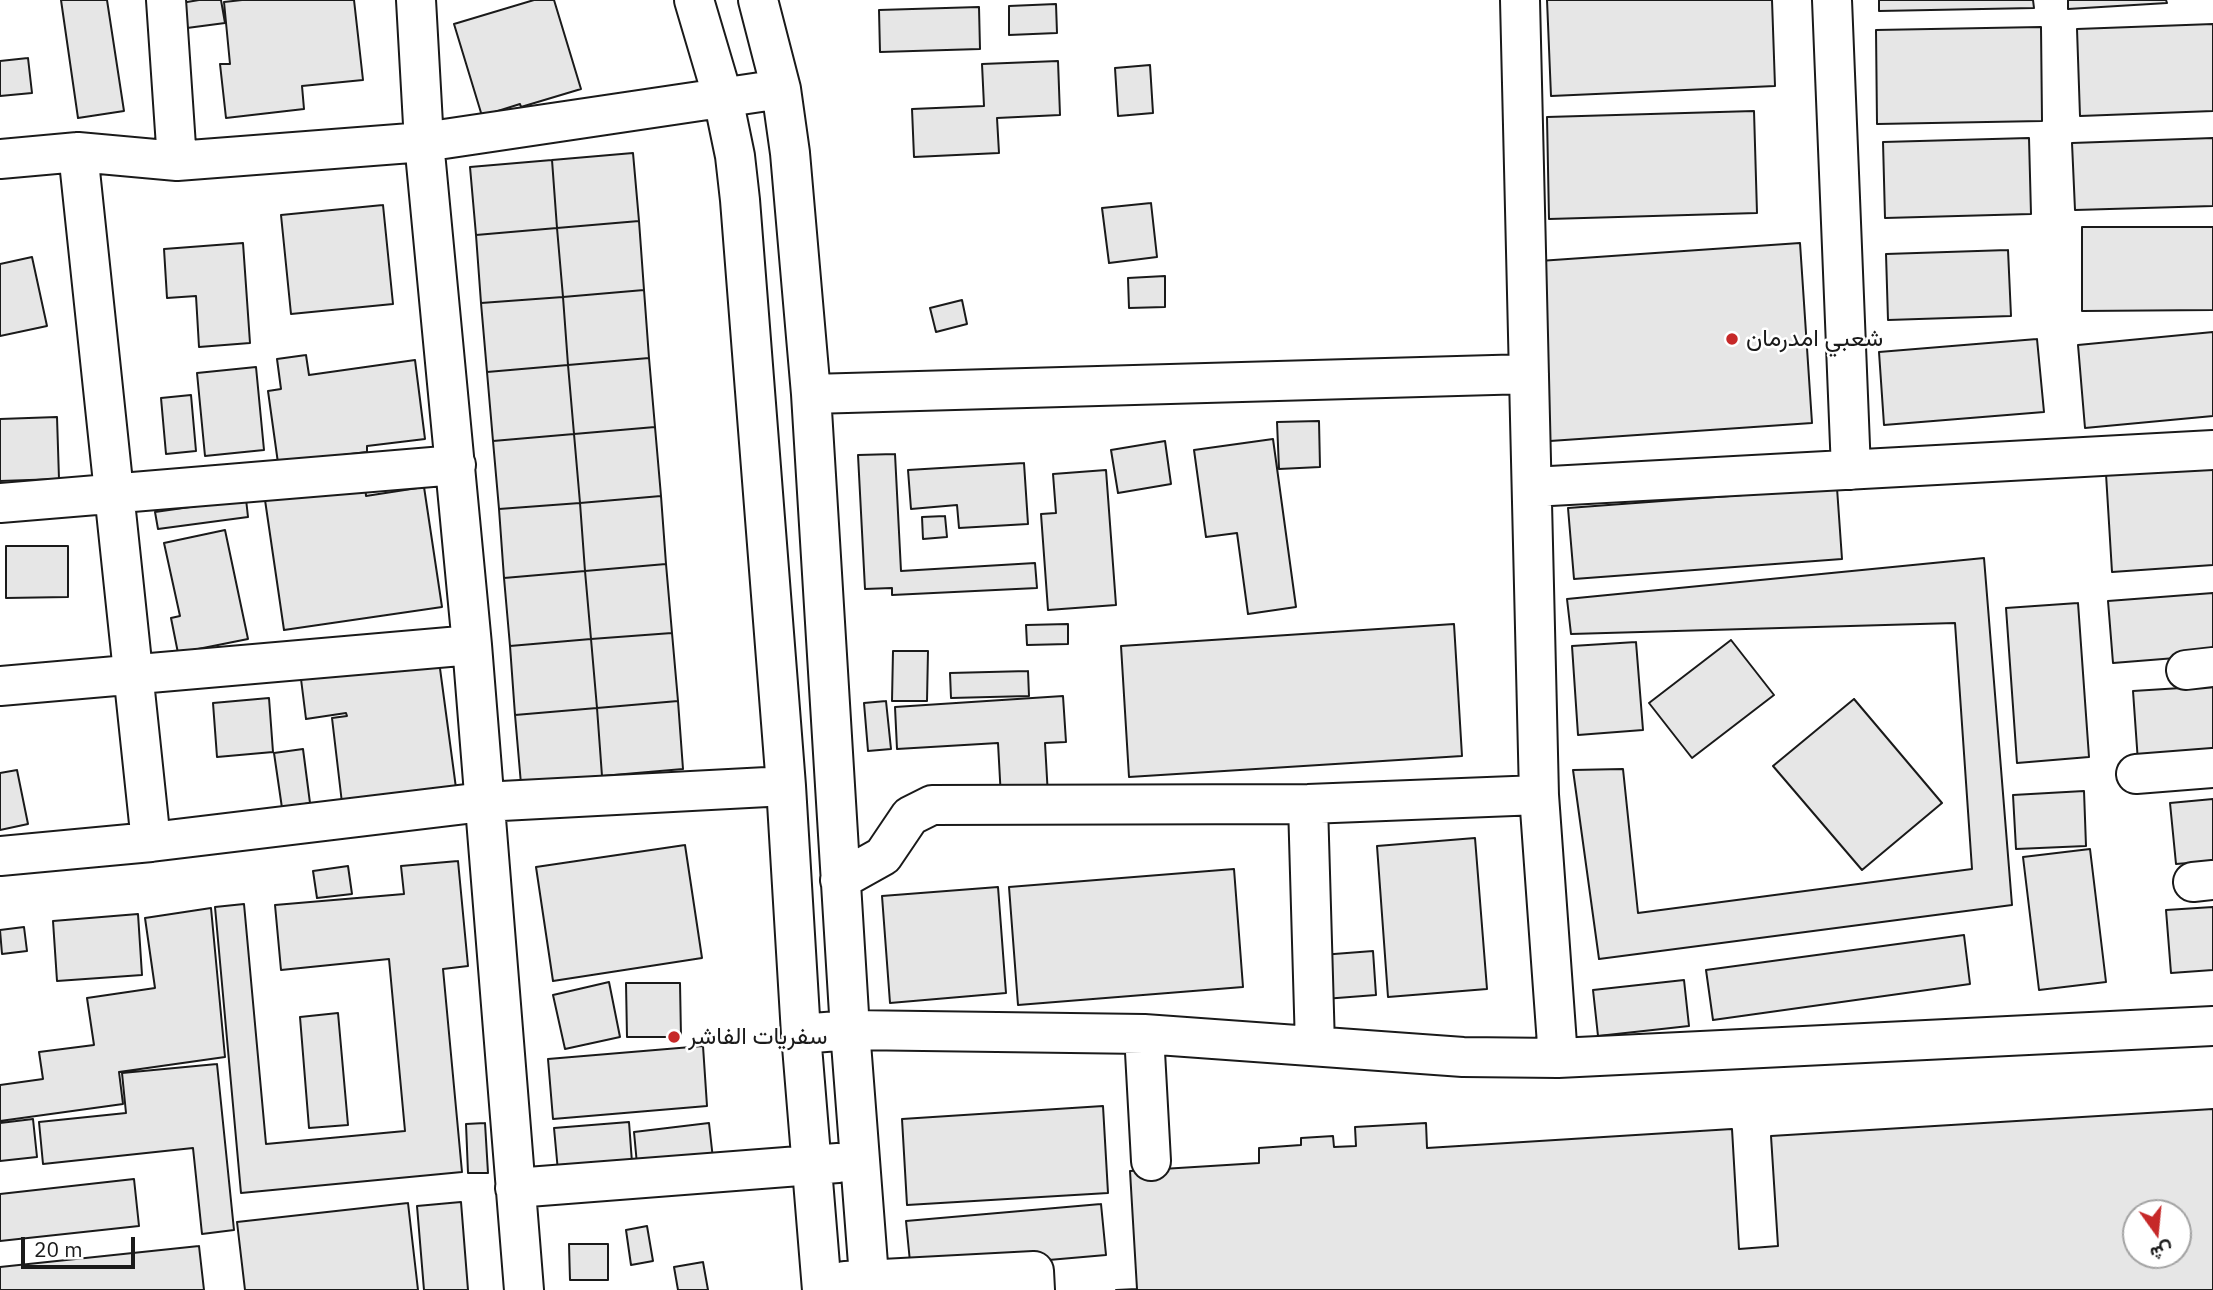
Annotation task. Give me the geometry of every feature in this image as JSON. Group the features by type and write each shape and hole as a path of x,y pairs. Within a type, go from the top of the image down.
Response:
{"street":[{"path":"166,0 177,161"},
{"path":"416,0 424,142 456,465 524,1290"},
{"path":"694,0 723,98 735,156 742,213 821,1287 1034,1271 1035,1290"},
{"path":"758,0 781,89 790,153 811,394 840,880 870,1285"},
{"path":"1520,0 1539,796 1558,1058"},
{"path":"1832,0 1851,470"},
{"path":"0,159 78,152 177,161 424,142 781,89"},
{"path":"78,152 151,842"},
{"path":"811,394 1529,374"},
{"path":"1532,487 2213,450"},
{"path":"0,503 456,465"},
{"path":"0,686 471,645"},
{"path":"2136,774 2213,768"},
{"path":"0,856 151,842 483,802 786,786"},
{"path":"840,880 883,856 910,816 932,805 1308,804 1539,796"},
{"path":"1308,804 1315,1046"},
{"path":"801,1034 850,1030 1144,1034 1463,1057 1558,1058 2213,1026"},
{"path":"1144,1034 1150,1161"},
{"path":"515,1188 861,1161"}],"building":[{"path":"61,0 107,0 124,111 78,118"},
{"path":"221,0 225,23 187,28 181,3"},
{"path":"354,0 363,80 302,86 304,109 226,118 220,64 230,64 224,2"},
{"path":"534,0 554,0 581,89 482,116 454,24"},
{"path":"1547,0 1772,0 1775,86 1551,96"},
{"path":"1879,0 2033,0 2034,8 1879,11"},
{"path":"2068,0 2166,0 2167,3 2068,9"},
{"path":"1056,4 1057,33 1009,35 1009,6"},
{"path":"979,7 980,49 880,52 879,10"},
{"path":"2213,24 2213,111 2080,116 2077,29"},
{"path":"2041,27 2042,121 1877,124 1876,30"},
{"path":"28,58 32,93 0,96 0,61"},
{"path":"1058,61 1060,115 997,118 999,153 914,157 912,109 984,106 982,64"},
{"path":"1150,65 1153,113 1118,116 1115,68"},
{"path":"1754,111 1757,213 1549,219 1547,117"},
{"path":"2029,138 2031,214 1885,218 1883,142"},
{"path":"2213,138 2213,206 2075,210 2072,143"},
{"path":"633,153 639,221 557,228 552,160"},
{"path":"552,160 557,228 476,235 470,167"},
{"path":"1151,203 1157,257 1109,263 1102,208"},
{"path":"383,205 393,304 291,314 281,215"},
{"path":"639,221 644,290 563,297 557,228"},
{"path":"2082,227 2213,227 2213,310 2082,311"},
{"path":"557,228 563,297 481,303 476,235"},
{"path":"243,243 250,343 199,347 196,296 167,298 164,249"},
{"path":"1800,243 1812,423 1550,441 1539,261"},
{"path":"2008,250 2011,316 1888,320 1886,254"},
{"path":"32,257 47,326 0,336 0,264"},
{"path":"1165,276 1165,307 1129,308 1128,278"},
{"path":"644,290 649,358 568,365 563,297"},
{"path":"563,297 568,365 487,372 481,303"},
{"path":"962,300 967,324 936,332 930,308"},
{"path":"2213,332 2213,416 2085,428 2078,345"},
{"path":"2037,339 2044,412 1884,425 1879,352"},
{"path":"306,355 309,375 415,360 425,439 367,446 367,452 278,463 268,391 281,389 277,359"},
{"path":"649,358 655,427 574,434 568,365"},
{"path":"568,365 574,434 493,441 487,372"},
{"path":"256,367 264,450 205,456 197,373"},
{"path":"191,395 196,451 166,454 161,398"},
{"path":"57,417 59,479 0,481 0,419"},
{"path":"1319,421 1320,467 1279,469 1277,422"},
{"path":"655,427 661,496 580,503 574,434"},
{"path":"574,434 580,503 499,509 493,441"},
{"path":"1273,439 1296,607 1248,614 1237,533 1206,537 1194,450"},
{"path":"1165,441 1171,484 1118,493 1111,450"},
{"path":"895,454 901,571 1035,563 1037,588 892,595 892,588 865,589 858,455"},
{"path":"1024,463 1028,524 959,528 957,505 911,509 908,470"},
{"path":"2213,467 2213,565 2112,572 2106,474"},
{"path":"1106,470 1116,605 1048,610 1041,514 1056,513 1053,474"},
{"path":"365,485 366,496 424,487 442,607 284,630 265,500"},
{"path":"1837,488 1842,559 1574,579 1568,508"},
{"path":"661,496 666,564 585,571 580,503"},
{"path":"246,499 248,517 158,529 155,512"},
{"path":"580,503 585,571 504,578 499,509"},
{"path":"945,516 947,537 923,539 922,517"},
{"path":"225,530 248,639 178,653 171,618 180,616 164,543"},
{"path":"6,546 68,546 68,597 6,598"},
{"path":"1984,558 2012,905 1599,959 1573,770 1623,769 1638,913 1972,869 1955,623 1571,634 1567,599"},
{"path":"666,564 672,633 591,639 585,571"},
{"path":"585,571 591,639 510,646 504,578"},
{"path":"2213,593 2213,655 2113,663 2108,601"},
{"path":"2078,603 2089,757 2017,763 2006,608"},
{"path":"1068,624 1068,644 1027,645 1026,625"},
{"path":"1454,624 1462,756 1129,777 1121,646"},
{"path":"672,633 678,701 597,708 591,639"},
{"path":"591,639 597,708 515,715 510,646"},
{"path":"1731,640 1774,695 1692,758 1649,703"},
{"path":"1636,642 1643,730 1578,735 1572,646"},
{"path":"893,651 928,651 927,701 892,701"},
{"path":"439,661 456,788 342,803 332,718 347,716 346,713 306,719 301,679"},
{"path":"1028,671 1029,696 951,698 950,673"},
{"path":"2213,686 2213,757 2138,762 2133,691"},
{"path":"1063,696 1066,742 1045,743 1048,796 1001,798 998,743 897,749 895,707"},
{"path":"269,698 273,752 217,757 213,703"},
{"path":"1854,699 1942,803 1862,870 1773,766"},
{"path":"678,701 683,769 602,776 597,708"},
{"path":"886,701 891,749 868,751 864,703"},
{"path":"597,708 602,776 521,784 515,715"},
{"path":"303,749 310,803 282,808 274,753"},
{"path":"17,770 28,824 0,830 0,773"},
{"path":"2084,791 2086,846 2016,849 2013,795"},
{"path":"2213,799 2213,861 2176,864 2170,803"},
{"path":"1475,838 1487,989 1388,997 1377,846"},
{"path":"685,845 702,958 553,981 536,867"},
{"path":"2090,849 2106,982 2039,990 2023,857"},
{"path":"458,861 468,966 443,969 462,1172 241,1193 215,907 244,904 266,1144 405,1131 389,959 281,970 275,905 404,894 401,866"},
{"path":"348,866 352,894 317,898 313,871"},
{"path":"1234,869 1243,987 1018,1005 1009,887"},
{"path":"998,887 1006,993 890,1003 882,896"},
{"path":"2213,907 2213,970 2171,973 2166,910"},
{"path":"211,908 225,1057 119,1072 123,1104 0,1121 0,1085 43,1079 39,1052 94,1045 87,998 155,988 145,918"},
{"path":"138,914 142,975 57,981 53,921"},
{"path":"24,927 27,951 2,954 0,930"},
{"path":"1964,935 1970,984 1713,1020 1706,970"},
{"path":"1373,951 1376,995 1324,999 1321,955"},
{"path":"1684,980 1689,1026 1598,1036 1593,990"},
{"path":"609,982 620,1037 565,1049 553,995"},
{"path":"626,983 680,983 681,1037 627,1037"},
{"path":"338,1013 348,1125 309,1128 300,1017"},
{"path":"703,1046 707,1106 553,1119 548,1059"},
{"path":"217,1064 234,1230 202,1234 193,1148 43,1164 39,1122 126,1113 122,1073"},
{"path":"1103,1106 1108,1193 907,1205 902,1119"},
{"path":"2213,1109 2213,1290 1116,1290 1137,1289 1130,1171 1259,1163 1259,1148 1301,1145 1301,1138 1333,1136 1334,1147 1356,1146 1355,1127 1426,1123 1427,1148 1732,1129 1739,1249 1778,1246 1771,1136"},
{"path":"33,1119 37,1157 0,1161 0,1123"},
{"path":"629,1122 633,1176 559,1182 554,1128"},
{"path":"485,1123 488,1173 468,1173 466,1124"},
{"path":"709,1123 714,1168 638,1175 634,1132"},
{"path":"134,1179 139,1226 0,1241 0,1194"},
{"path":"461,1202 468,1290 424,1290 417,1206"},
{"path":"408,1203 418,1290 245,1290 237,1222"},
{"path":"1101,1204 1106,1255 911,1272 906,1221"},
{"path":"647,1226 653,1261 631,1265 626,1230"},
{"path":"569,1244 608,1244 608,1280 570,1280"},
{"path":"199,1246 204,1290 0,1290 0,1267"},
{"path":"703,1262 708,1290 678,1290 674,1267"}],"place":[{"name":"شعبي امدرمان","path":"1732,339"},
{"name":"سفريات الفاشر","path":"674,1037"}]}
